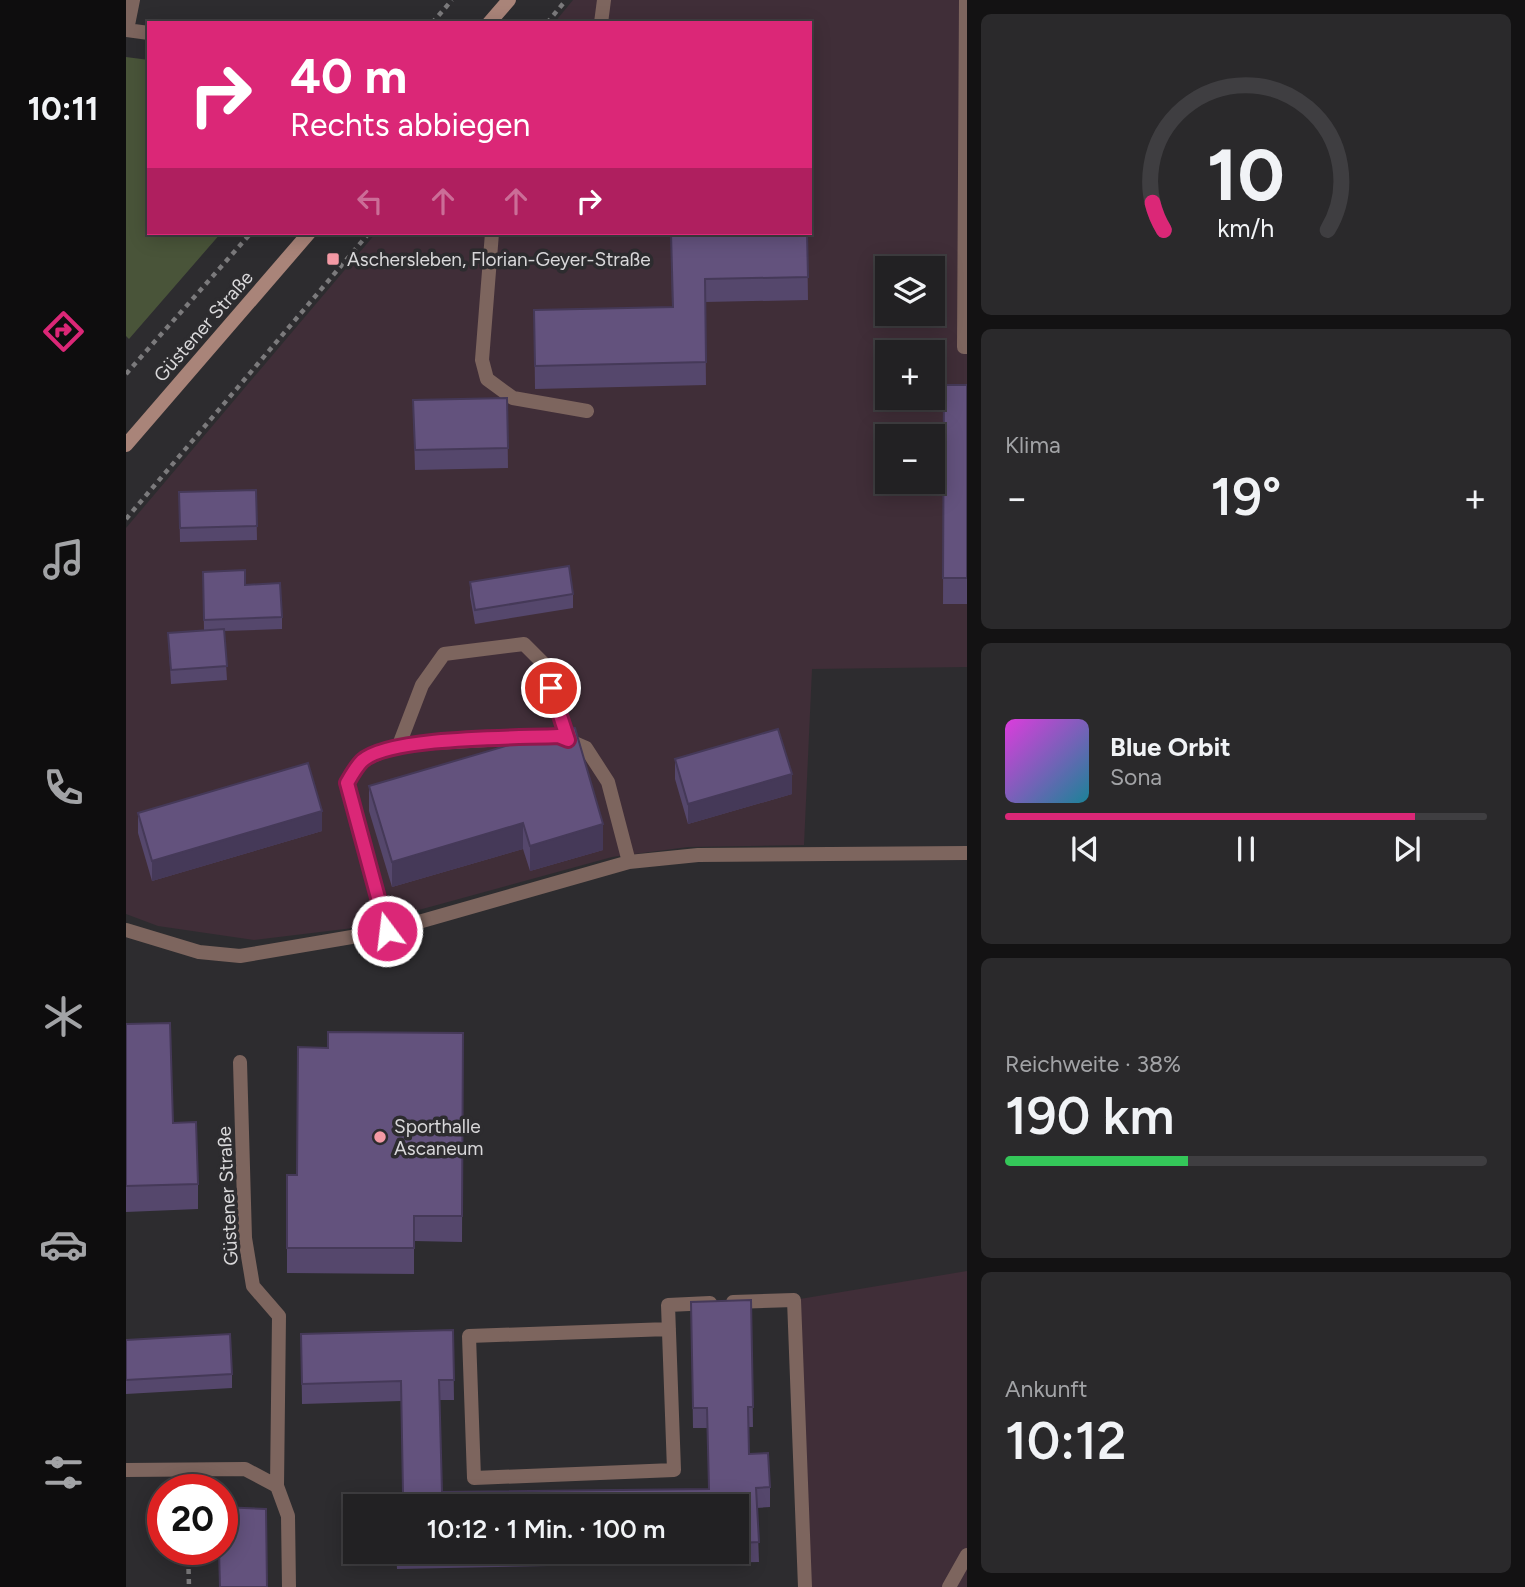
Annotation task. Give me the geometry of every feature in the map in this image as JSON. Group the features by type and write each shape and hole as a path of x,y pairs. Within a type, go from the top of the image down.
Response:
{"main road":[{"path":"491,21 509,0"},
{"name":"Güstener Straße","path":"126,445 307,235"}],"street":[{"path":"133,0 126,30 147,33"},
{"path":"601,21 604,0"},
{"path":"966,0 964,347 967,347"},
{"path":"492,235 482,360 487,379 513,398 587,411"},
{"path":"399,745 422,685 444,654 524,644 543,663 568,740"},
{"path":"387,931 347,783 363,760 399,745 558,736 586,748 608,782 629,862"},
{"path":"126,930 199,952 240,956 387,931 629,862 698,855 967,853"},
{"name":"Güstener Straße","path":"240,1062 245,1238 253,1286 279,1316 277,1486 288,1516 289,1587"},
{"path":"669,1329 469,1336 474,1478 674,1470 669,1329 668,1305 794,1300 805,1587"},
{"path":"126,1470 245,1469 277,1486"},
{"path":"949,1587 967,1555"}],"path":[{"path":"434,21 452,0"},
{"path":"549,21 566,0"},
{"path":"126,374 249,235"},
{"path":"126,519 367,235"},
{"path":"188,1565 189,1587"}],"shaded area":[{"path":"573,0 967,0 967,667 812,669 804,845 688,847 612,857 353,928 254,940 158,926 126,914 126,528 374,235 812,235 812,21 556,21"},
{"path":"967,1271 967,1587 805,1587 794,1300"}],"green space":[{"path":"126,57 147,60 147,235 219,235 129,339 126,336"}],"building":[{"path":"671,235 807,235 808,277 705,279 706,362 535,366 534,310 673,307"},
{"path":"945,385 967,385 967,578 943,578"},
{"path":"507,398 508,448 415,450 413,400"},
{"path":"256,490 257,526 180,528 179,492"},
{"path":"569,566 573,594 475,610 470,582"},
{"path":"245,570 245,585 280,583 282,617 204,620 203,572"},
{"path":"224,629 227,666 171,670 168,633"},
{"path":"575,728 603,824 530,846 523,823 392,862 369,786"},
{"path":"778,729 792,774 688,804 675,759"},
{"path":"308,763 322,811 152,861 138,813"},
{"path":"170,1023 173,1123 196,1122 198,1184 126,1186 126,1024"},
{"name":"Sporthalle Ascaneum","path":"328,1032 463,1033 462,1216 414,1216 414,1248 287,1248 287,1175 297,1175 298,1047 328,1048"},
{"path":"751,1300 753,1407 748,1407 749,1454 768,1453 770,1487 756,1488 759,1542 749,1542 749,1494 396,1494 403,1493 401,1381 302,1384 301,1334 453,1330 454,1380 439,1380 442,1492 709,1489 707,1408 693,1408 691,1302"},
{"path":"230,1334 232,1374 126,1380 126,1340"},
{"path":"238,1508 266,1509 267,1587 220,1587 219,1565 238,1565"}],"place":[{"name":"Aschersleben, Florian-Geyer-Straße","path":"333,259"},
{"name":"Sporthalle Ascaneum","path":"380,1137"}],"route":[{"path":"387,931 347,783 363,760 399,745 558,736 568,740 551,688"}]}
